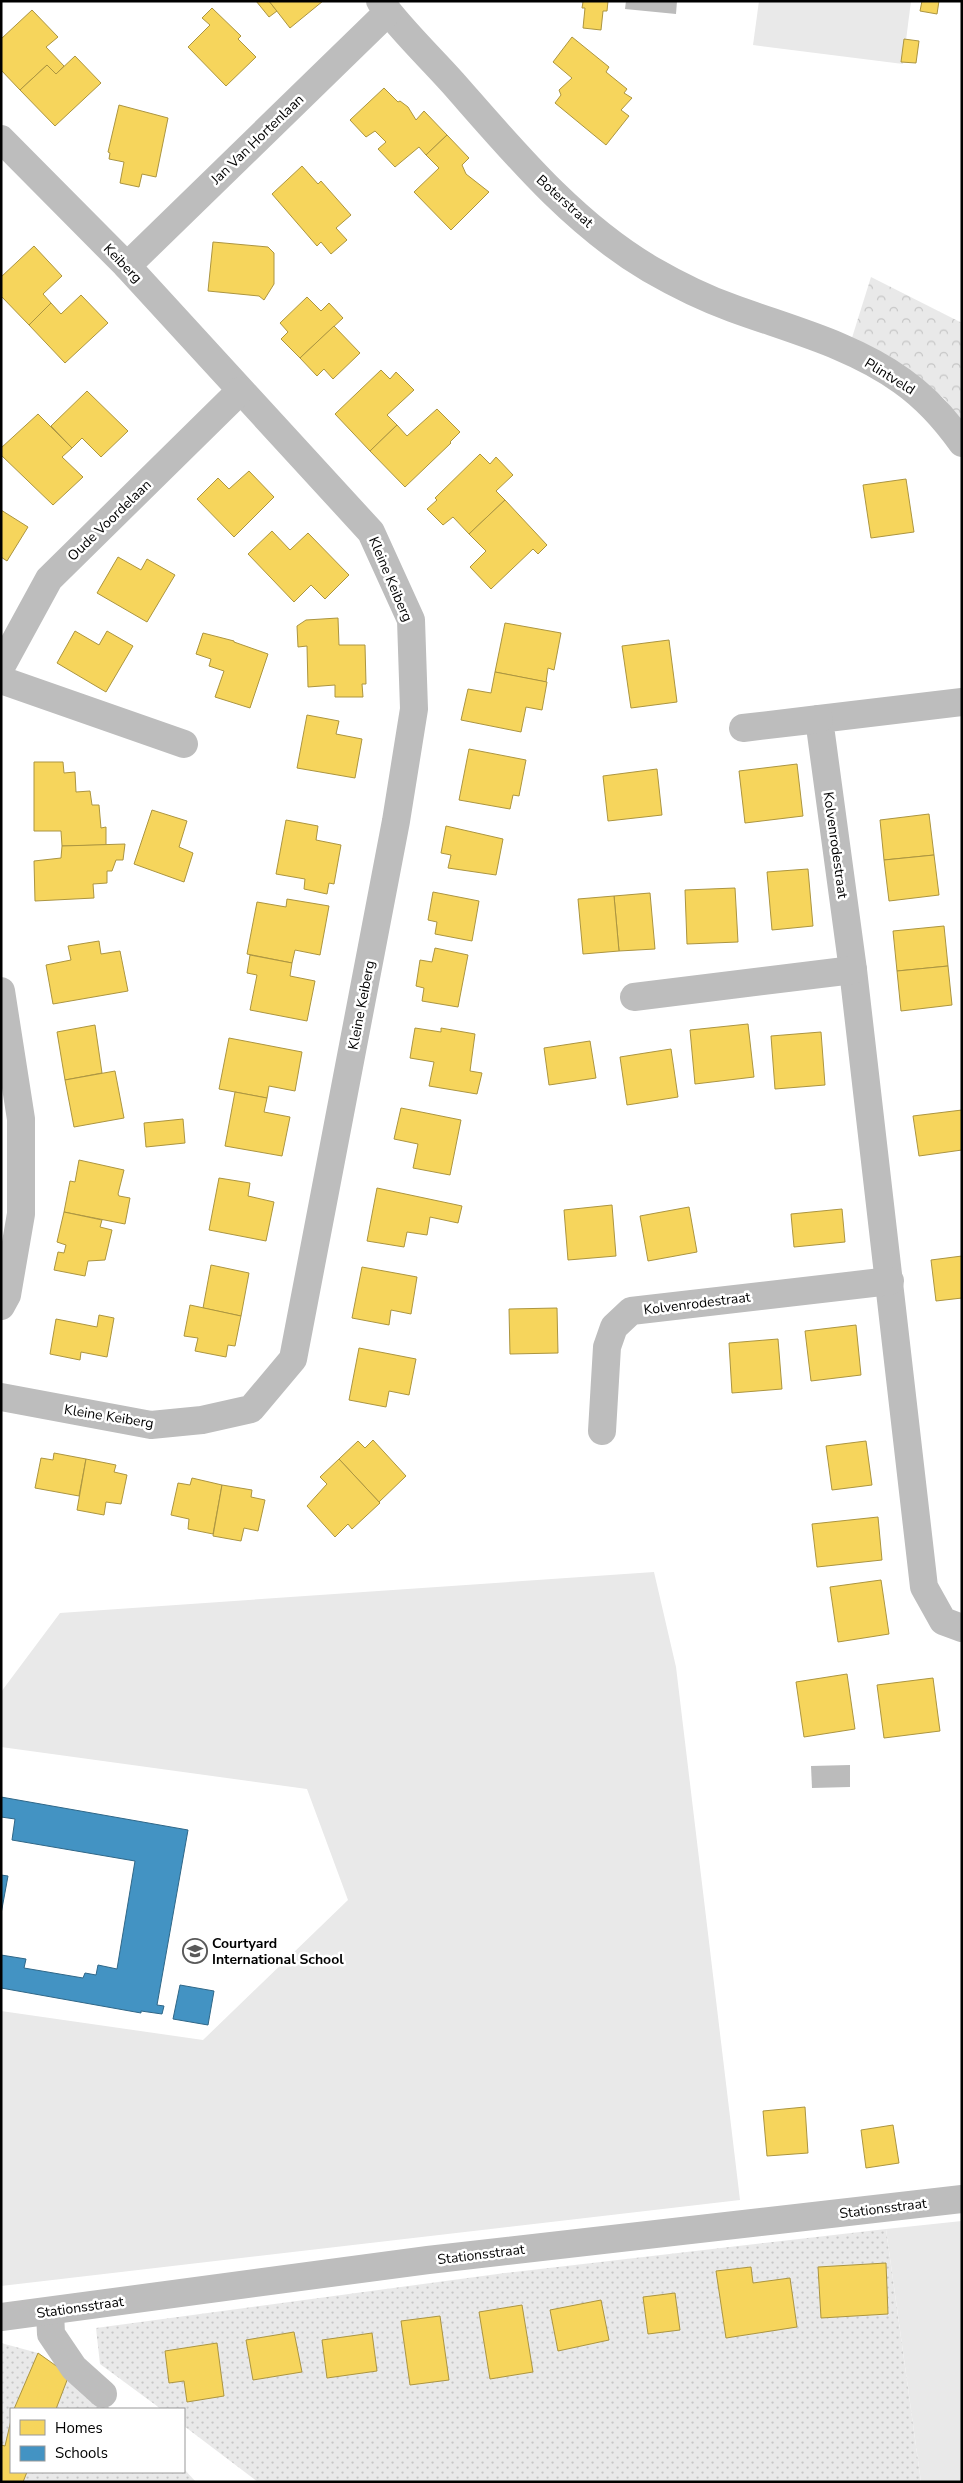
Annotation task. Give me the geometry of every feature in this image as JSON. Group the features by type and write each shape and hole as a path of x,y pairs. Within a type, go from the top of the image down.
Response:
{"street":[{"name":"Jan Van Hortenlaan","path":"127,266 384,7"},
{"name":"Boterstraat","path":"384,7 526,166 581,218 618,248 683,287 730,308 800,332"},
{"name":"Keiberg","path":"1,139 127,266 240,391"},
{"name":"Plintveld","path":"800,332 857,356 902,380 938,412 962,443"},
{"name":"Oude Voordelaan","path":"1,667 49,579 240,391"},
{"name":"Kleine Keiberg","path":"1,1397 151,1425 202,1420 251,1409 293,1359 398,811 414,710 411,620 371,532 240,391"},
{"path":"1,680 184,744"},
{"path":"743,728 962,702"},
{"name":"Kolvenrodestraat","path":"819,719 853,970 924,1587 943,1621 962,1628"},
{"path":"634,996 853,970"},
{"path":"1,991 20,1119 11,1213 7,1295 1,1306"},
{"name":"Kolvenrodestraat","path":"602,1431 607,1347 614,1327 631,1311 890,1281"},
{"name":"Stationsstraat","path":"1,2317 50,2312 428,2260 962,2199"},
{"path":"50,2312 51,2334 74,2368 103,2394"}],"green space":[{"path":"759,1 911,1 903,64 753,45"},
{"path":"871,277 962,323 962,424 944,398 885,357 851,341"},
{"path":"654,1572 676,1667 740,2200 1,2286 1,2011 203,2040 348,1900 307,1789 1,1747 1,1692 60,1613"},
{"path":"962,2221 962,2482 921,2482 886,2229"},
{"path":"886,2229 921,2482 258,2482 185,2427 185,2408 160,2408 100,2364 96,2328 505,2273"},
{"path":"1,2343 38,2353 110,2408 10,2408 10,2473 185,2473 185,2470 196,2482 1,2482"}],"shaded area":[{"path":"626,1 677,1 676,14 625,9"},
{"path":"850,1765 850,1787 812,1788 811,1766"}],"building: Homes":[{"path":"256,1 269,1 277,11 269,17"},
{"path":"269,1 323,1 290,28"},
{"path":"579,1 608,1 607,11 603,11 601,30 583,28 585,8 582,8 583,2"},
{"path":"922,1 939,1 937,14 920,11"},
{"path":"212,8 241,36 238,39 256,57 226,86 188,47 210,25 202,18"},
{"path":"32,10 58,37 46,47 64,66 56,74 47,65 20,90 1,70 1,39"},
{"path":"572,37 609,67 606,72 627,89 624,93 632,98 621,110 629,116 606,145 555,103 561,95 559,90 572,78 553,62"},
{"path":"904,39 919,41 916,63 901,62"},
{"path":"75,56 101,83 55,126 20,90 47,65 56,74"},
{"path":"384,88 398,102 400,101 408,107 416,120 424,111 447,135 426,155 419,147 395,167 378,149 386,142 375,131 366,137 350,120"},
{"path":"119,105 168,118 156,177 142,174 139,187 120,183 124,162 109,159 110,153 108,152"},
{"path":"447,135 469,158 462,165 466,174 489,192 451,230 414,192 439,168 426,155"},
{"path":"302,166 318,184 321,181 351,215 336,228 347,240 331,254 321,242 317,246 272,194"},
{"path":"213,242 268,247 274,253 274,284 264,300 259,296 208,291"},
{"path":"34,246 62,276 43,294 51,303 29,325 1,296 1,277"},
{"path":"81,295 108,323 65,363 29,325 51,303 61,314"},
{"path":"307,297 321,311 329,303 343,318 300,358 281,339 288,332 280,323"},
{"path":"334,326 360,353 333,379 324,369 317,376 300,358"},
{"path":"381,370 390,379 396,372 414,390 387,415 397,425 370,451 335,414"},
{"path":"87,391 128,431 101,457 82,438 72,448 51,426"},
{"path":"437,409 460,432 405,487 370,451 397,425 407,436"},
{"path":"38,414 72,448 62,457 83,477 53,505 1,455 1,448"},
{"path":"480,454 490,464 496,457 513,475 496,491 505,500 469,534 453,517 443,525 427,509 437,500 435,498"},
{"path":"249,471 274,497 234,537 197,499 218,478 229,489"},
{"path":"906,479 914,532 871,538 863,485"},
{"path":"505,500 547,545 538,554 533,549 491,589 470,567 486,551 469,534"},
{"path":"1,510 28,527 7,561 1,557"},
{"path":"272,531 290,550 308,533 349,575 325,599 311,585 294,602 248,554"},
{"path":"118,557 141,570 147,559 175,575 147,622 97,593"},
{"path":"338,618 339,645 365,645 366,684 362,684 363,697 335,697 335,685 308,687 307,646 298,647 297,626 306,620"},
{"path":"505,623 561,633 554,670 548,668 546,682 495,672"},
{"path":"75,631 99,645 107,631 133,646 106,692 57,663"},
{"path":"203,633 234,641 268,654 250,708 215,697 224,671 209,666 211,659 196,654"},
{"path":"669,640 677,702 631,708 622,646"},
{"path":"495,672 547,682 542,710 526,707 521,732 461,720 468,689 491,693"},
{"path":"307,715 339,721 336,734 362,739 355,778 297,768"},
{"path":"469,749 526,760 519,796 513,795 510,809 459,800"},
{"path":"34,762 63,762 64,773 75,772 76,792 90,791 92,805 99,805 101,828 106,827 106,845 62,846 61,831 34,831"},
{"path":"797,764 803,816 745,823 739,771"},
{"path":"657,769 662,815 608,821 603,776"},
{"path":"152,810 187,821 179,847 193,853 184,882 134,864"},
{"path":"929,814 934,855 884,860 880,820"},
{"path":"286,820 318,826 316,840 341,845 334,884 329,883 327,894 304,889 305,879 276,874"},
{"path":"446,826 503,839 496,875 448,868 451,855 441,853"},
{"path":"125,844 123,860 116,860 112,871 107,871 107,883 93,884 94,898 35,901 34,861 61,858 62,846"},
{"path":"934,855 939,895 889,901 884,860"},
{"path":"808,869 813,926 772,930 767,872"},
{"path":"735,888 738,942 687,944 685,890"},
{"path":"433,892 479,901 472,941 435,934 437,922 428,920"},
{"path":"650,893 655,949 619,951 614,896"},
{"path":"614,896 619,951 583,954 578,899"},
{"path":"287,899 329,906 320,955 295,950 292,963 247,954 257,902 286,907"},
{"path":"944,926 948,966 897,971 893,931"},
{"path":"99,941 101,954 120,951 128,991 53,1004 46,965 71,960 68,946"},
{"path":"435,948 468,955 458,1007 422,1001 424,988 416,986 420,960 432,962"},
{"path":"250,955 292,963 290,976 315,981 307,1021 250,1010 257,975 247,973"},
{"path":"948,966 952,1005 901,1011 897,971"},
{"path":"748,1024 754,1077 695,1084 690,1030"},
{"path":"95,1025 102,1073 65,1080 57,1032"},
{"path":"415,1028 441,1032 441,1028 475,1034 470,1071 482,1073 477,1094 429,1086 434,1062 410,1058"},
{"path":"821,1032 825,1085 775,1089 771,1036"},
{"path":"229,1038 302,1052 295,1091 269,1086 267,1098 219,1089"},
{"path":"590,1041 596,1078 549,1085 544,1048"},
{"path":"671,1049 678,1097 627,1105 620,1057"},
{"path":"115,1071 124,1118 74,1127 65,1080"},
{"path":"235,1092 267,1098 264,1112 290,1117 282,1156 225,1146"},
{"path":"401,1108 461,1120 450,1175 413,1168 418,1144 394,1139"},
{"path":"962,1110 962,1150 919,1156 913,1116"},
{"path":"183,1119 185,1143 146,1147 144,1123"},
{"path":"79,1160 124,1170 118,1194 119,1196 130,1198 125,1224 64,1212 70,1181 75,1182"},
{"path":"219,1178 250,1183 248,1196 274,1202 266,1241 209,1230"},
{"path":"377,1188 462,1206 458,1223 430,1217 427,1235 407,1232 404,1247 367,1241"},
{"path":"612,1205 616,1256 568,1260 564,1210"},
{"path":"689,1207 697,1252 648,1261 640,1216"},
{"path":"842,1209 845,1242 794,1247 791,1214"},
{"path":"64,1212 102,1220 100,1227 112,1230 105,1260 88,1261 85,1276 54,1270 58,1252 64,1253 66,1245 57,1242"},
{"path":"962,1256 962,1298 936,1301 931,1260"},
{"path":"211,1265 249,1273 241,1316 203,1308"},
{"path":"362,1267 417,1277 411,1314 391,1310 389,1325 352,1318"},
{"path":"190,1305 241,1316 235,1346 228,1345 226,1357 195,1351 198,1338 184,1336"},
{"path":"557,1308 558,1353 510,1354 509,1309"},
{"path":"99,1315 114,1318 107,1357 81,1352 80,1360 50,1354 56,1319 97,1327"},
{"path":"856,1325 861,1375 811,1381 805,1331"},
{"path":"778,1339 782,1389 732,1393 729,1343"},
{"path":"359,1348 416,1359 409,1395 389,1391 386,1407 349,1400"},
{"path":"373,1440 406,1476 379,1502 339,1459 358,1441 365,1448"},
{"path":"866,1441 872,1485 832,1490 826,1446"},
{"path":"54,1453 86,1459 79,1496 35,1488 41,1458 53,1460"},
{"path":"86,1459 116,1465 114,1472 127,1475 121,1504 106,1502 104,1515 77,1510"},
{"path":"339,1459 380,1503 352,1529 348,1524 335,1537 307,1506 327,1484 320,1477"},
{"path":"192,1478 222,1485 213,1534 188,1529 189,1519 171,1515 178,1483 190,1485"},
{"path":"222,1485 252,1490 251,1497 265,1500 258,1531 244,1528 241,1541 213,1536"},
{"path":"878,1517 882,1560 817,1567 812,1524"},
{"path":"881,1580 889,1634 838,1642 830,1587"},
{"path":"847,1674 855,1729 804,1737 796,1682"},
{"path":"933,1678 940,1731 884,1738 877,1685"},
{"path":"805,2107 808,2153 767,2156 763,2111"},
{"path":"893,2125 899,2163 866,2168 861,2130"},
{"path":"886,2263 888,2314 821,2318 818,2267"},
{"path":"751,2267 753,2283 790,2278 797,2327 726,2338 716,2271"},
{"path":"675,2293 680,2330 648,2334 643,2297"},
{"path":"601,2300 609,2340 558,2351 550,2310"},
{"path":"522,2305 533,2372 490,2379 479,2312"},
{"path":"440,2316 449,2380 410,2385 401,2321"},
{"path":"294,2332 302,2372 253,2380 246,2340"},
{"path":"372,2333 377,2371 327,2378 322,2340"},
{"path":"217,2343 224,2396 187,2402 184,2381 169,2383 165,2351"},
{"path":"38,2353 69,2375 56,2408 14,2408"},
{"path":"10,2424 10,2473 27,2473 23,2482 1,2482 1,2445 5,2446"}],"building: Schools":[{"path":"1,1797 188,1830 157,2005 164,2006 162,2014 141,2011 141,2013 1,1988 1,1955 26,1959 24,1968 83,1978 85,1973 96,1975 98,1965 117,1969 135,1861 12,1840 15,1819 1,1817"},
{"path":"1,1875 8,1876 1,1914"},
{"path":"180,1985 214,1991 208,2025 173,2019"}],"place":[{"name":"Courtyard International School","path":"195,1951"}]}
